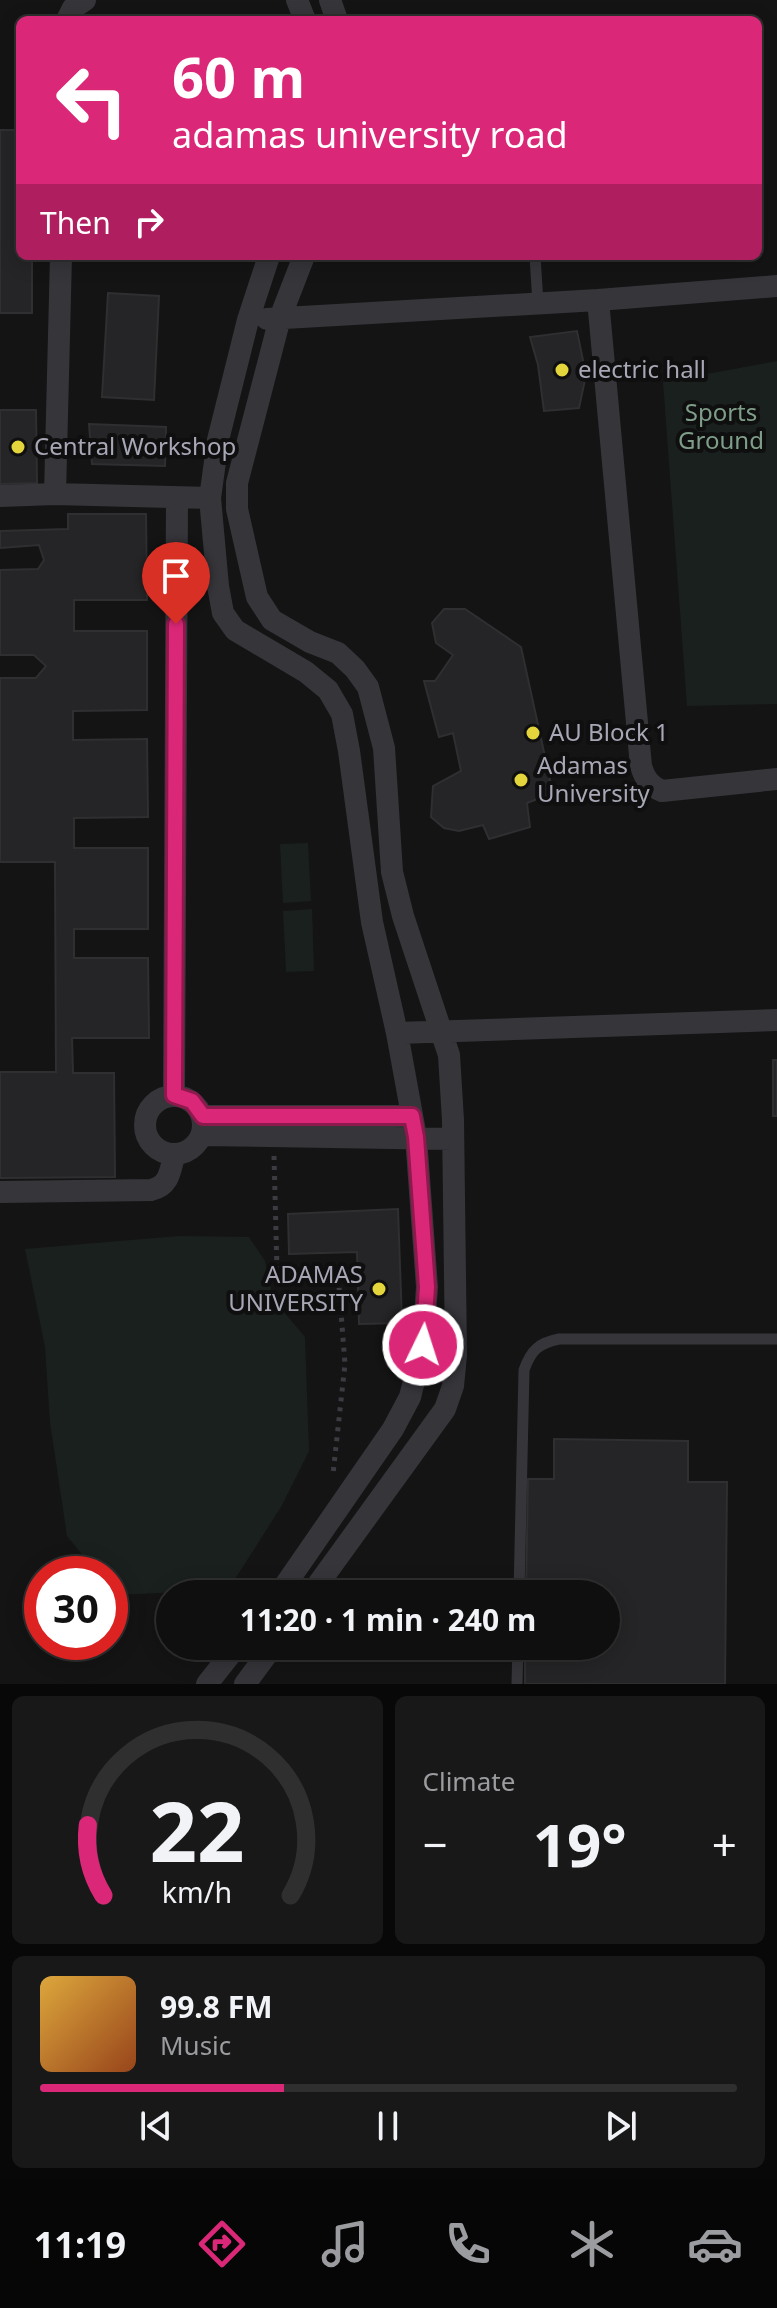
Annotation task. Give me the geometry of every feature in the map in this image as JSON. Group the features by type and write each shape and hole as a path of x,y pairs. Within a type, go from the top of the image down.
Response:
{"street":[{"path":"69,16 73,8 85,0"},
{"path":"55,494 61,260"},
{"path":"268,260 248,320 220,428 210,498 218,586 227,622 242,636 306,672 328,690 342,714 366,884 414,1127 427,1287 423,1345 410,1397 393,1429 289,1580"},
{"path":"302,260 280,318 237,483 237,509 257,597 272,620 310,642 338,653 368,687 384,748 392,872 439,1031 449,1055 453,1139 456,1355 453,1386 445,1409 431,1431 321,1580"},
{"path":"248,320 538,304 777,286"},
{"path":"598,300 644,776 654,788 662,791 777,779"},
{"path":"0,496 55,494 210,498"},
{"path":"174,1095 177,499"},
{"path":"349,751 384,748"},
{"path":"397,1033 777,1020"},
{"path":"174,1095 192,1101 203,1125 192,1150 174,1156 156,1150 146,1135 145,1116 156,1101 174,1095"},
{"path":"203,1125 414,1127 453,1139"},
{"path":"0,1192 151,1190 160,1188 167,1181 174,1156"},
{"path":"207,1684 226,1660"},
{"path":"245,1684 263,1660"}],"lane":[{"path":"535,260 538,304"},
{"path":"519,1580 524,1370 529,1355 541,1343 559,1339 777,1339"},
{"path":"517,1684 518,1660"}],"path":[{"path":"274,1153 277,1271 338,1274 345,1364 332,1483"}],"green space":[{"name":"Sports Ground","path":"777,361 777,704 687,706 663,382"},
{"path":"308,843 311,901 283,903 280,844"},
{"path":"312,909 314,971 286,972 283,911"},
{"path":"179,1236 249,1237 265,1261 273,1299 305,1337 309,1451 281,1507 234,1580 156,1580 156,1593 128,1594 128,1556 83,1556 67,1536 50,1422 45,1347 25,1249"}],"building":[{"path":"0,130 16,130 16,260 32,260 32,313 0,313"},
{"path":"108,293 159,296 154,400 102,397"},
{"name":"electric hall","path":"577,331 586,375 579,408 544,411 538,365 530,337"},
{"name":"Central Workshop","path":"0,410 36,410 37,483 0,484"},
{"path":"89,424 166,427 165,466 92,464"},
{"path":"68,514 146,514 147,600 74,600 74,631 147,631 147,710 73,711 73,740 147,739 148,817 74,818 74,848 148,848 148,929 74,929 74,958 148,958 149,1038 72,1038 73,1073 114,1073 115,1177 0,1178 0,1072 56,1072 55,862 0,862 0,678 36,678 46,666 34,655 0,655 0,570 38,569 44,560 39,545 0,548 0,531 68,529"},
{"name":"Adamas University","path":"444,609 465,609 521,647 553,793 527,803 530,827 489,839 483,825 459,831 444,828 431,817 433,786 461,771 453,733 439,737 424,681 435,681 453,655 436,643 432,623"},
{"path":"773,1060 777,1060 777,1116 773,1116"},
{"name":"ADAMAS UNIVERSITY","path":"398,1209 402,1323 359,1324 357,1252 289,1254 288,1214"},
{"path":"554,1439 688,1441 688,1482 727,1482 725,1684 525,1684 525,1660 620,1660 620,1580 526,1580 528,1479 554,1479"}],"place":[{"name":"electric hall","path":"562,370"},
{"name":"Central Workshop","path":"18,447"},
{"name":"AU Block 1","path":"533,733"},
{"name":"Adamas University","path":"521,780"},
{"name":"ADAMAS UNIVERSITY","path":"379,1289"}],"route":[{"path":"176,624 174,1095 192,1101 203,1116 412,1116 427,1287 423,1345"}]}
